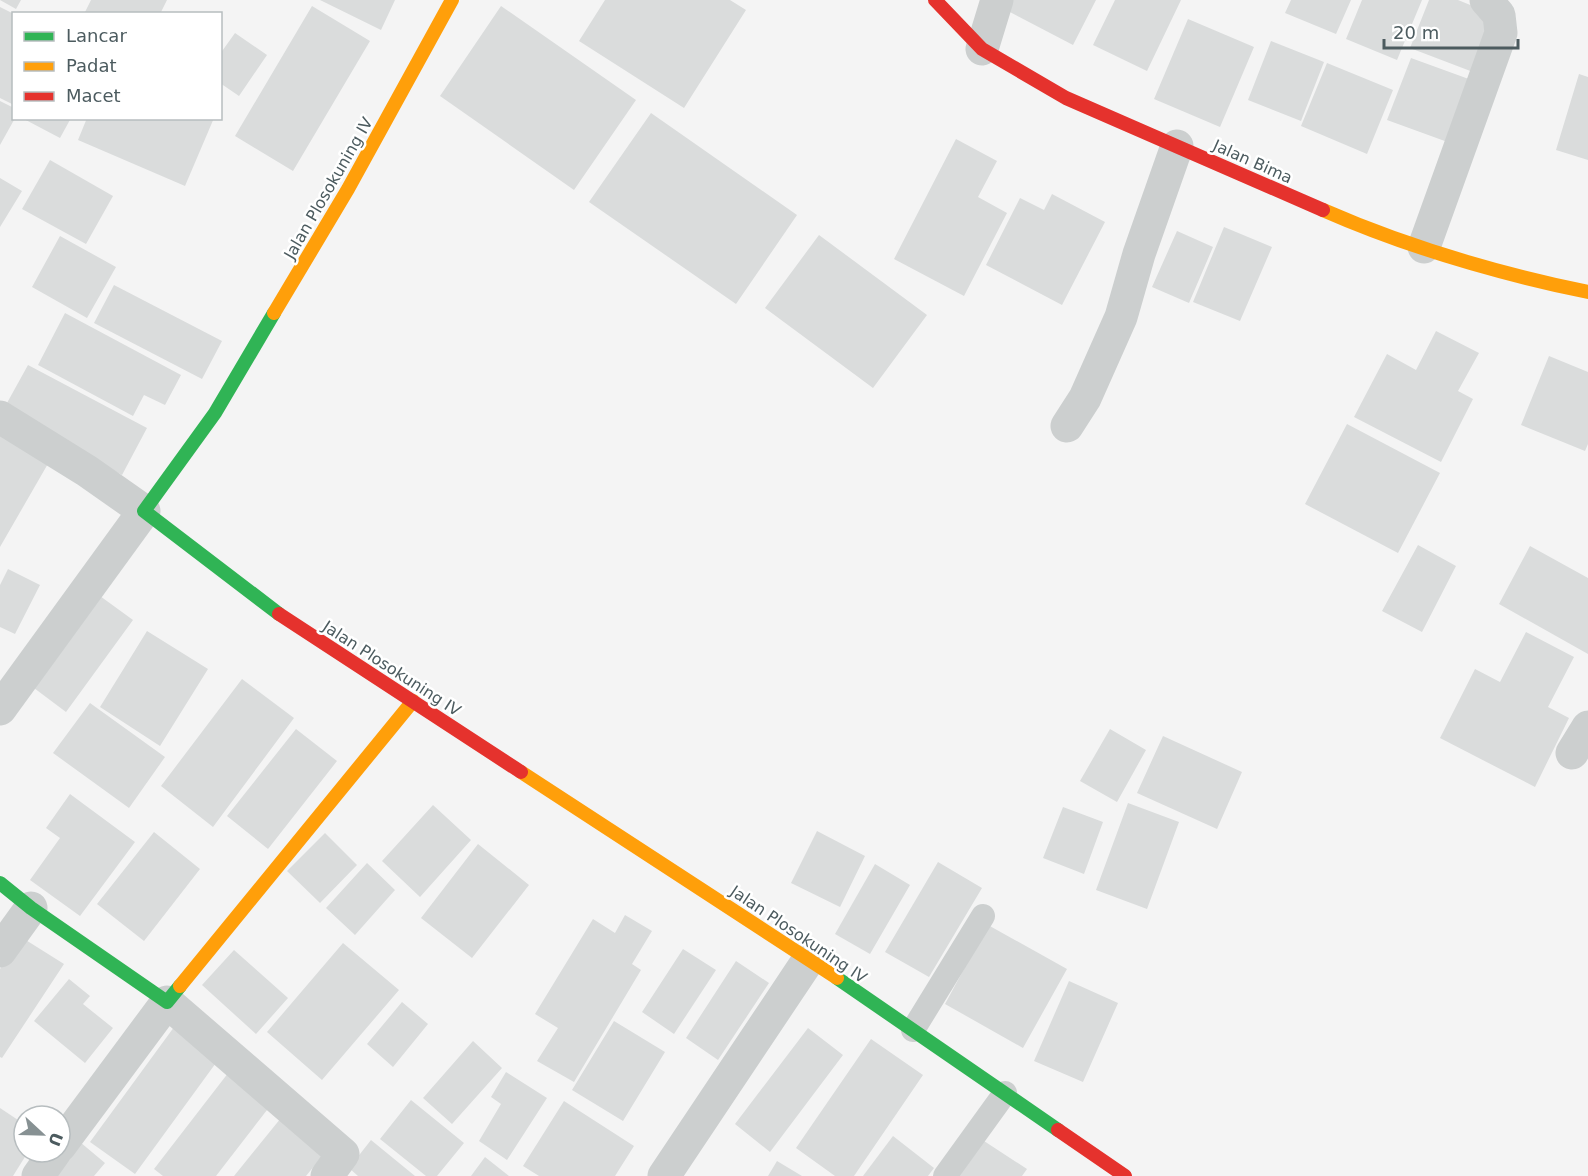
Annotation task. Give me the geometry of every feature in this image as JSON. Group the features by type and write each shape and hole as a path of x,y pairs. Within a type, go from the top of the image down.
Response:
{"street":[{"name":"Jalan Plosokuning IV","path":"452,0 348,189 227,393 144,511 285,618 809,959 1125,1176"},
{"name":"Jalan Bima","path":"935,0 982,49 1066,98 1340,217 1424,247 1536,281 1588,292"},
{"path":"982,49 997,0"},
{"path":"1424,247 1501,33 1499,15 1486,0"},
{"path":"1067,426 1086,398 1121,317 1139,255 1177,146"},
{"path":"0,417 87,471 144,511 0,709"},
{"path":"72,1130 167,1002 413,701"},
{"path":"0,883 31,908 167,1002 343,1154 327,1176"},
{"path":"0,951 31,908"},
{"path":"664,1176 809,959"}],"lane":[{"path":"913,1030 983,916"},
{"path":"945,1176 1005,1093"}],"building":[{"path":"0,0 21,0 16,9"},
{"path":"91,0 167,0 161,12 85,12"},
{"path":"320,0 395,0 381,30"},
{"path":"605,0 730,0 746,10 684,108 579,41"},
{"path":"1011,0 1096,0 1073,45 1006,10"},
{"path":"1115,0 1181,0 1147,71 1093,45"},
{"path":"1291,0 1351,0 1336,34 1285,13"},
{"path":"1362,0 1422,0 1397,60 1346,39"},
{"path":"1429,0 1458,0 1495,15 1473,72 1410,48"},
{"path":"312,6 370,41 293,171 235,136"},
{"path":"501,6 636,100 574,190 440,96"},
{"path":"0,7 12,13 12,104 0,98"},
{"path":"1188,19 1254,47 1220,127 1154,99"},
{"path":"235,33 267,55 239,96 222,84 222,51"},
{"path":"1271,41 1324,62 1301,121 1248,100"},
{"path":"1411,58 1477,82 1453,144 1387,120"},
{"path":"1327,63 1393,90 1367,154 1301,126"},
{"path":"1579,74 1588,77 1588,160 1556,150"},
{"path":"0,101 12,107 12,120 14,120 0,145"},
{"path":"651,113 797,215 736,304 589,202"},
{"path":"26,120 70,120 60,138"},
{"path":"86,120 213,120 185,186 78,140"},
{"path":"956,139 997,161 978,197 1007,213 964,296 894,259"},
{"path":"50,160 113,196 86,244 22,209"},
{"path":"0,178 22,191 0,227"},
{"path":"1052,194 1105,222 1062,305 986,265 1020,198 1044,210"},
{"path":"1224,227 1272,247 1240,321 1193,302"},
{"path":"1177,231 1213,247 1189,303 1152,287"},
{"path":"819,235 927,315 873,388 765,308"},
{"path":"60,236 116,267 87,318 32,287"},
{"path":"114,285 222,341 202,379 94,323"},
{"path":"65,313 181,375 165,405 144,395 133,416 38,365"},
{"path":"1436,331 1479,353 1458,391 1473,399 1441,462 1354,417 1387,354 1416,370"},
{"path":"1549,356 1588,372 1588,444 1585,451 1521,425"},
{"path":"28,365 147,428 122,475 2,412"},
{"path":"1347,424 1440,473 1398,553 1305,504"},
{"path":"0,434 53,455 0,547"},
{"path":"1418,545 1456,566 1422,632 1382,611"},
{"path":"1530,546 1588,578 1588,654 1499,604"},
{"path":"8,569 40,585 15,634 0,627 0,585"},
{"path":"100,596 133,620 66,712 34,688"},
{"path":"147,631 208,669 160,746 100,707"},
{"path":"1526,632 1574,657 1548,707 1569,718 1535,787 1440,738 1475,669 1500,682"},
{"path":"242,679 294,718 213,827 161,786"},
{"path":"90,703 165,757 129,808 53,753"},
{"path":"296,729 337,761 268,849 227,816"},
{"path":"1110,729 1146,750 1117,802 1080,781"},
{"path":"1163,736 1242,772 1217,829 1137,793"},
{"path":"70,794 135,842 80,916 30,880 60,838 46,828"},
{"path":"1128,803 1179,822 1147,909 1096,890"},
{"path":"433,805 471,840 420,897 382,861"},
{"path":"1063,807 1103,822 1084,874 1043,858"},
{"path":"817,831 865,856 840,907 791,883"},
{"path":"154,832 200,869 144,941 97,904"},
{"path":"325,833 357,865 320,903 287,871"},
{"path":"478,844 529,885 472,958 421,918"},
{"path":"938,862 982,888 929,977 885,952"},
{"path":"367,863 395,890 355,935 326,908"},
{"path":"875,864 910,885 870,954 835,934"},
{"path":"625,915 652,931 632,964 641,970 574,1082 537,1061 558,1028 535,1014 593,919 615,933"},
{"path":"988,925 1067,969 1023,1048 945,1004"},
{"path":"21,937 64,964 2,1058 0,1057 0,969"},
{"path":"343,943 399,990 322,1080 267,1032"},
{"path":"683,949 716,970 674,1034 642,1012"},
{"path":"234,950 288,998 256,1034 202,985"},
{"path":"736,961 769,983 718,1060 686,1038"},
{"path":"69,979 90,996 83,1004 113,1028 85,1063 34,1021"},
{"path":"1069,981 1118,1003 1083,1082 1034,1061"},
{"path":"402,1002 428,1024 393,1067 367,1044"},
{"path":"614,1021 665,1052 623,1121 572,1090"},
{"path":"177,1023 221,1056 135,1174 90,1142"},
{"path":"808,1028 843,1055 770,1152 735,1124"},
{"path":"871,1039 923,1075 854,1176 835,1176 796,1148"},
{"path":"473,1041 502,1068 452,1124 423,1098"},
{"path":"232,1068 274,1101 216,1176 163,1176 154,1169"},
{"path":"506,1072 547,1098 507,1160 479,1141 501,1104 491,1097"},
{"path":"411,1100 464,1143 437,1176 426,1176 380,1139"},
{"path":"564,1101 634,1146 615,1176 539,1176 523,1166"},
{"path":"0,1108 12,1116 12,1164 20,1164 13,1176 0,1176"},
{"path":"285,1113 328,1149 306,1176 234,1176"},
{"path":"893,1136 934,1168 928,1176 863,1176"},
{"path":"74,1137 105,1163 94,1176 42,1176 52,1164 72,1164 72,1139"},
{"path":"981,1139 1027,1169 1022,1176 957,1176"},
{"path":"371,1140 415,1176 358,1176 349,1168"},
{"path":"485,1157 509,1176 471,1176"},
{"path":"777,1161 802,1176 768,1176"}],"traffic: fast":[{"path":"274,313 215,413 144,511 279,614"},
{"path":"0,883 31,908 167,1002 180,986"},
{"path":"837,978 1058,1130"}],"traffic: slow":[{"path":"274,313 348,189 452,0"},
{"path":"1323,210 1454,258 1521,277 1588,292"},
{"path":"180,986 413,701"},
{"path":"521,772 837,978"}],"traffic: jam":[{"path":"935,0 982,49 1066,98 1323,210"},
{"path":"279,614 521,772"},
{"path":"1058,1130 1125,1176"}]}
